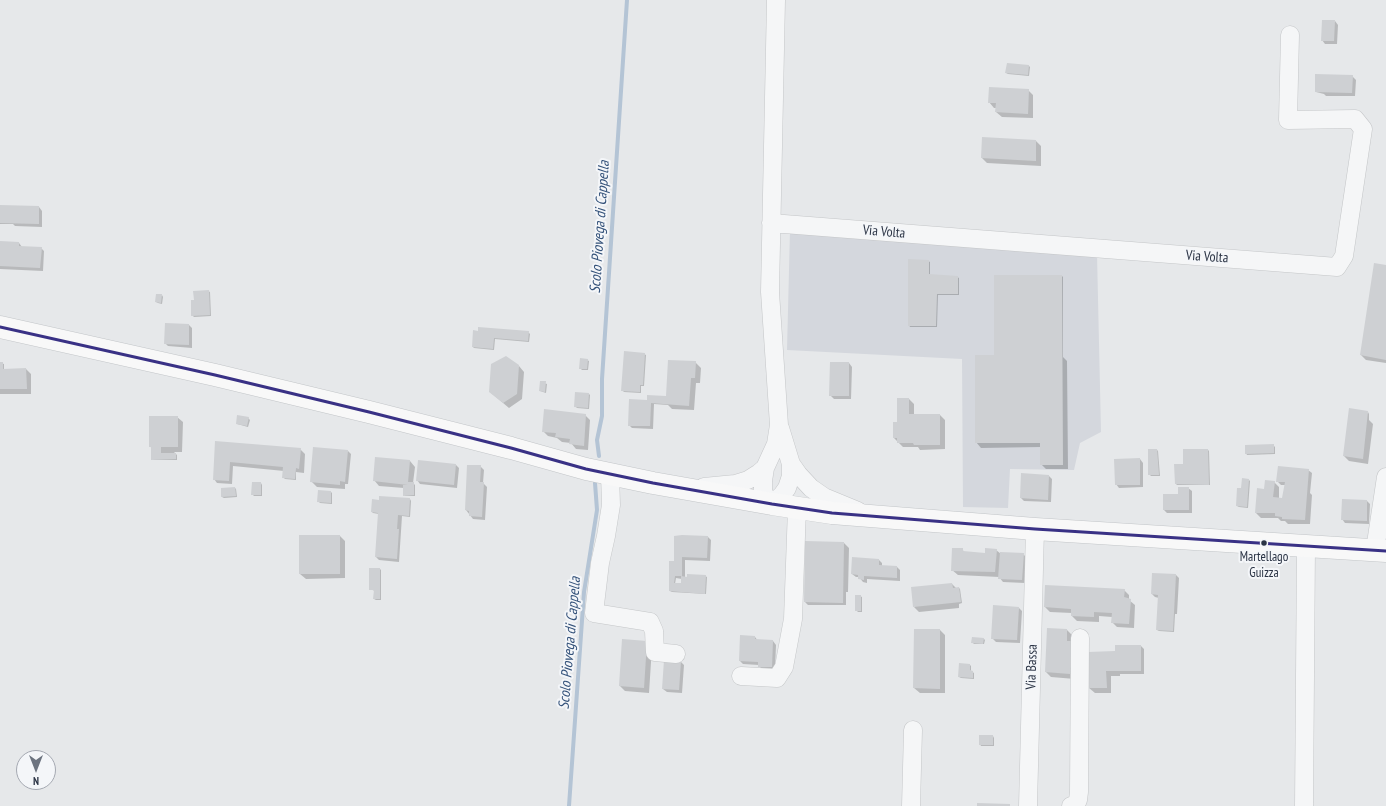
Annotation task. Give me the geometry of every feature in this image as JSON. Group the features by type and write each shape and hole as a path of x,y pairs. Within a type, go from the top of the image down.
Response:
{"main road":[{"path":"0,327 215,375 369,412 610,474 772,504 832,513 1035,529 1381,550"}],"street":[{"path":"776,0 770,300 779,425 791,464 791,476 788,488 772,504 765,496 762,481 765,468 776,444 779,425"},
{"name":"Via Volta","path":"771,223 1337,267 1344,256 1363,129 1355,119 1288,120 1290,35"},
{"path":"791,464 811,488 824,497 869,516"},
{"path":"680,488 712,487 735,484 748,480 765,468"},
{"path":"610,474 611,505 600,563 594,613 650,622 654,631 655,652 676,654"},
{"path":"1381,550 1386,477"},
{"path":"741,676 777,678 784,667 789,647 793,618 797,508"},
{"name":"Via Bassa","path":"1032,806 1035,529"},
{"path":"1304,806 1306,546"},
{"path":"1072,806 1075,805 1078,800 1079,792 1080,638"},
{"path":"911,806 913,730"}],"shaded area":[{"path":"790,230 1097,254 1101,432 1080,443 1074,470 1010,469 1008,508 963,507 962,359 787,350"}],"building":[{"path":"1322,20 1335,20 1334,41 1321,41"},
{"path":"1007,63 1029,65 1028,75 1005,73"},
{"path":"1315,74 1353,75 1352,93 1315,92"},
{"path":"989,87 1029,89 1028,114 995,112 996,103 988,103"},
{"path":"982,137 1036,140 1036,161 981,158"},
{"path":"0,205 39,206 39,224 0,223"},
{"path":"0,241 19,242 19,246 42,247 40,268 0,266"},
{"path":"908,259 929,260 929,274 958,276 958,294 937,294 936,326 908,326"},
{"path":"1374,263 1386,265 1386,360 1360,355"},
{"path":"994,275 1062,275 1063,465 1040,465 1040,443 975,443 975,355 994,355"},
{"path":"209,290 210,315 191,316 191,300 194,300 193,291"},
{"path":"156,294 162,294 161,303 155,302"},
{"path":"165,323 189,324 189,345 164,344"},
{"path":"478,327 529,331 528,341 494,338 493,349 472,347 473,330 478,331"},
{"path":"624,351 645,353 643,385 640,385 640,392 621,391"},
{"path":"506,356 519,365 517,394 503,403 489,392 491,364"},
{"path":"580,358 588,359 587,369 579,369"},
{"path":"668,360 696,361 695,378 691,378 689,406 651,403 650,426 628,426 629,399 647,400 647,395 666,396"},
{"path":"0,362 3,362 3,369 26,368 27,389 0,389"},
{"path":"830,362 849,362 849,396 829,396"},
{"path":"540,381 546,381 545,392 539,391"},
{"path":"575,392 589,393 588,408 574,407"},
{"path":"897,398 909,398 909,414 940,414 940,445 914,445 913,443 897,443 897,438 893,438 893,422 897,422"},
{"path":"1349,408 1368,411 1363,459 1343,456"},
{"path":"544,409 586,414 584,446 569,444 570,439 555,437 556,433 542,432"},
{"path":"237,415 249,417 247,426 236,424"},
{"path":"149,416 178,416 178,447 161,447 161,453 176,453 176,459 151,460 151,447 149,447"},
{"path":"215,441 301,448 299,469 296,468 295,479 282,478 283,467 230,462 229,481 213,480"},
{"path":"1274,444 1274,453 1245,454 1245,445"},
{"path":"313,447 348,450 345,482 340,481 340,485 310,482"},
{"path":"1148,449 1157,449 1159,475 1148,475"},
{"path":"1183,449 1208,449 1209,485 1175,484 1174,464 1183,464"},
{"path":"375,457 410,460 408,482 414,482 414,495 403,496 403,485 408,485 373,481"},
{"path":"1140,458 1140,485 1115,485 1114,459"},
{"path":"418,460 456,464 454,485 416,481"},
{"path":"467,465 481,465 480,482 484,482 482,517 469,516 469,511 465,510"},
{"path":"1278,466 1309,469 1305,520 1282,519 1282,517 1275,516 1275,513 1255,513 1257,488 1264,489 1265,480 1275,481 1273,497 1282,498 1285,482 1276,482"},
{"path":"1021,473 1049,475 1048,500 1020,498"},
{"path":"1242,478 1249,479 1247,507 1236,506 1237,488 1241,488"},
{"path":"252,482 261,482 261,495 251,495"},
{"path":"235,487 236,496 221,497 221,488"},
{"path":"1178,487 1189,487 1189,510 1163,510 1163,494 1178,494"},
{"path":"318,490 331,491 331,503 317,502"},
{"path":"379,496 410,498 409,516 398,515 397,529 399,529 397,559 375,557 378,513 371,512 372,499 379,500"},
{"path":"1342,499 1367,500 1367,521 1341,520"},
{"path":"299,535 340,535 340,574 299,574"},
{"path":"674,536 708,536 707,558 682,557 681,576 687,577 687,574 706,575 705,594 669,591 669,561 674,561","holes":["675,576 681,576 681,583 674,583"]},
{"path":"805,541 844,542 843,603 804,602"},
{"path":"952,548 963,548 963,551 985,553 985,548 997,549 995,572 951,571"},
{"path":"1000,552 1024,553 1022,580 998,579"},
{"path":"852,557 879,559 879,565 897,566 897,578 864,576 864,580 858,579 858,575 851,574"},
{"path":"369,568 380,568 380,599 373,599 374,590 369,590"},
{"path":"1152,573 1176,574 1173,631 1156,630 1158,595 1151,594"},
{"path":"952,583 953,588 959,587 961,602 913,607 911,587"},
{"path":"1045,585 1125,589 1124,597 1131,599 1129,624 1111,623 1112,613 1094,612 1094,617 1071,616 1071,609 1044,607"},
{"path":"855,595 861,595 861,611 855,611"},
{"path":"993,605 1019,607 1017,640 991,639"},
{"path":"1047,628 1067,629 1067,641 1072,641 1070,674 1045,672"},
{"path":"914,629 940,629 940,689 913,688"},
{"path":"740,635 755,636 755,639 773,640 772,667 758,667 758,662 739,661"},
{"path":"972,637 984,638 983,644 971,643"},
{"path":"622,639 647,641 644,688 619,686"},
{"path":"1115,645 1141,645 1141,671 1106,671 1107,688 1088,688 1088,652 1115,651"},
{"path":"664,660 681,661 679,690 662,689"},
{"path":"959,663 970,664 970,670 973,671 973,678 958,677"},
{"path":"979,735 993,735 993,745 979,745"},
{"path":"977,803 1010,804 1010,806 977,806"}],"waterway":[{"name":"Scolo Piovega di Cappella","path":"599,456 597,440 602,416 602,379 627,0"},
{"name":"Scolo Piovega di Cappella","path":"569,806 584,592 597,510 595,483"}],"transit line":[{"path":"0,327 215,375 369,412 511,448 586,469 653,483 772,504 832,513 1035,529 1386,551"}],"place":[{"name":"Martellago Guizza","path":"1264,543"}]}
